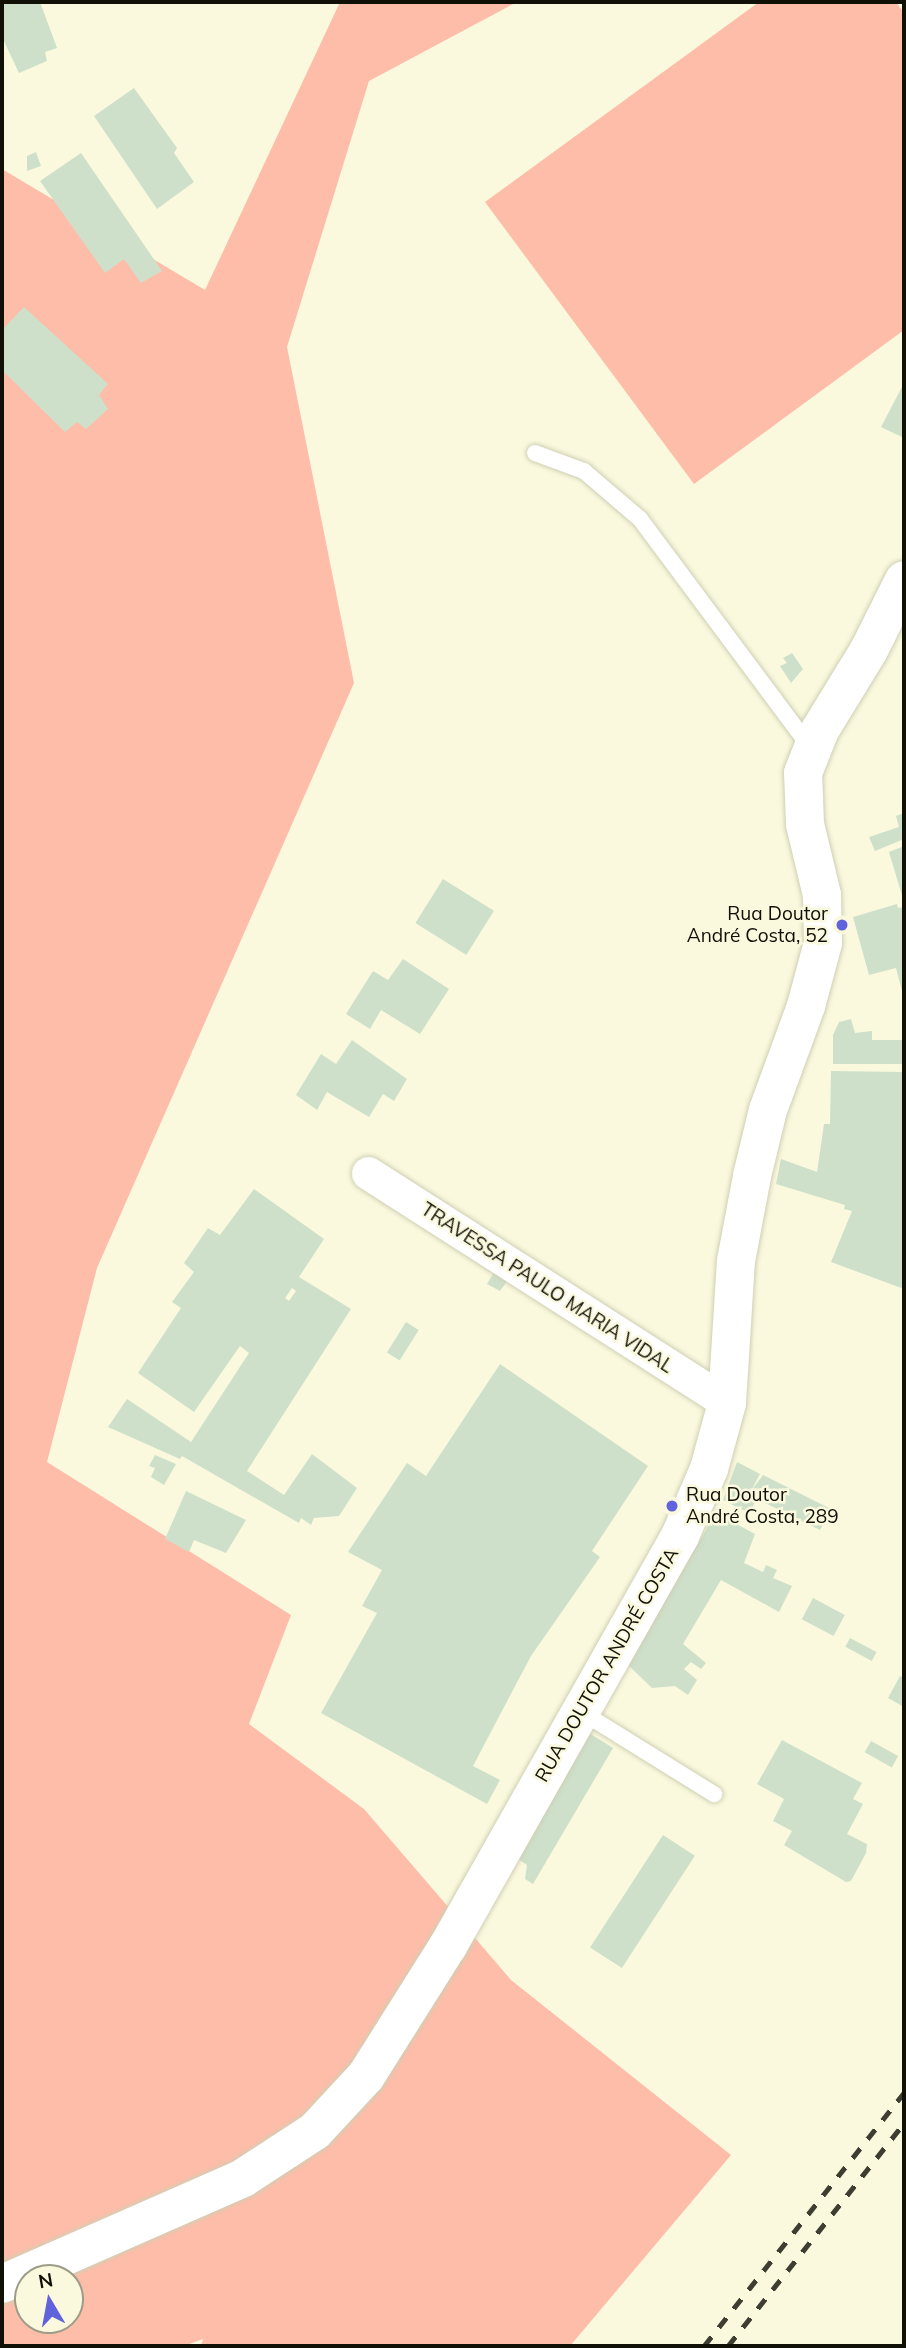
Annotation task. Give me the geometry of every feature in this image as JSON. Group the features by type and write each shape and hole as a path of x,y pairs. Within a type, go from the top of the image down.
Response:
{"street":[{"name":"RUA DOUTOR ANDRÉ COSTA","path":"2,2284 243,2178 315,2131 366,2076 403,2017 680,1536 709,1469 727,1403 736,1261 752,1177 768,1110 806,1006 823,943 822,895 804,824 803,773 812,750 904,580"},
{"name":"TRAVESSA PAULO MARIA VIDAL","path":"368,1173 727,1403"}],"lane":[{"path":"535,453 584,471 640,519 812,750"},
{"path":"580,1711 714,1794"}],"shaded area":[{"path":"340,2 517,2 369,81 287,347 354,683 97,1268 47,1462 291,1615 249,1724 364,1809 511,1980 731,2155 570,2346 201,2346 203,2339 184,2346 2,2346 2,169 205,290"},
{"path":"759,2 896,2 904,13 904,330 694,484 485,202"}],"building":[{"path":"2,2 40,2 57,48 45,52 47,61 19,73 2,37"},
{"path":"134,88 177,148 174,153 194,182 157,209 94,116"},
{"path":"36,152 41,166 27,171 27,156"},
{"path":"81,153 162,271 141,283 124,259 105,273 40,181"},
{"path":"24,307 108,384 99,395 108,409 86,429 77,422 65,432 2,370 2,330"},
{"path":"904,383 904,438 881,427"},
{"path":"792,653 803,669 791,683 780,666 787,663 783,658"},
{"path":"904,813 904,839 875,851 869,837 899,827 896,816"},
{"path":"904,846 904,902 889,852"},
{"path":"443,879 494,911 466,955 415,923"},
{"path":"897,904 898,908 904,907 903,995 896,968 869,975 853,917"},
{"path":"403,959 449,989 420,1034 381,1010 370,1029 346,1014 373,971 388,980"},
{"path":"851,1019 855,1033 872,1031 872,1040 904,1040 904,1064 833,1064 833,1035 839,1022"},
{"path":"352,1040 407,1079 394,1101 383,1094 369,1117 327,1092 317,1110 296,1095 321,1054 336,1064"},
{"path":"831,1071 904,1072 904,1289 831,1262 852,1211 844,1209 845,1205 776,1184 781,1159 817,1172 824,1124 830,1124"},
{"path":"254,1189 324,1239 299,1277 351,1309 247,1471 284,1495 312,1454 357,1488 339,1516 314,1518 311,1525 301,1518 299,1523 182,1456 180,1459 108,1427 127,1399 191,1442 249,1353 240,1346 194,1412 138,1373 181,1308 172,1302 194,1272 184,1263 208,1228 220,1235","holes":["292,1288 296,1291 289,1301 285,1298"]},
{"path":"497,1267 511,1276 500,1291 487,1284"},
{"path":"406,1322 419,1330 400,1360 387,1353"},
{"path":"500,1364 648,1466 592,1551 600,1557 531,1656 473,1766 500,1780 487,1804 321,1713 377,1613 362,1606 382,1570 348,1552 407,1463 426,1476"},
{"path":"155,1455 176,1464 164,1485 151,1477 155,1468 149,1466"},
{"path":"737,1462 760,1474 751,1491 763,1475 831,1509 820,1530 757,1499 749,1513 723,1500"},
{"path":"186,1491 246,1520 226,1553 194,1540 189,1552 165,1539"},
{"path":"716,1513 755,1534 744,1563 763,1572 766,1565 777,1570 773,1578 792,1586 779,1612 721,1580 683,1644 706,1663 701,1669 691,1662 684,1669 697,1680 688,1695 675,1686 652,1688 627,1664"},
{"path":"813,1598 845,1615 834,1636 802,1619"},
{"path":"850,1638 876,1652 872,1661 845,1647"},
{"path":"900,1676 904,1678 904,1707 888,1698"},
{"path":"589,1733 613,1748 533,1884 525,1879 527,1865 518,1859"},
{"path":"782,1740 862,1783 853,1799 863,1804 847,1834 867,1844 866,1853 851,1881 846,1882 784,1845 792,1831 773,1821 784,1799 757,1784"},
{"path":"871,1741 898,1756 892,1767 865,1752"},
{"path":"663,1835 695,1856 622,1968 590,1947"}],"railway":[{"path":"704,2346 904,2093"},
{"path":"728,2346 904,2123"}],"place":[{"name":"Rua Doutor André Costa, 52","path":"842,925"},
{"name":"Rua Doutor André Costa, 289","path":"672,1506"}]}
